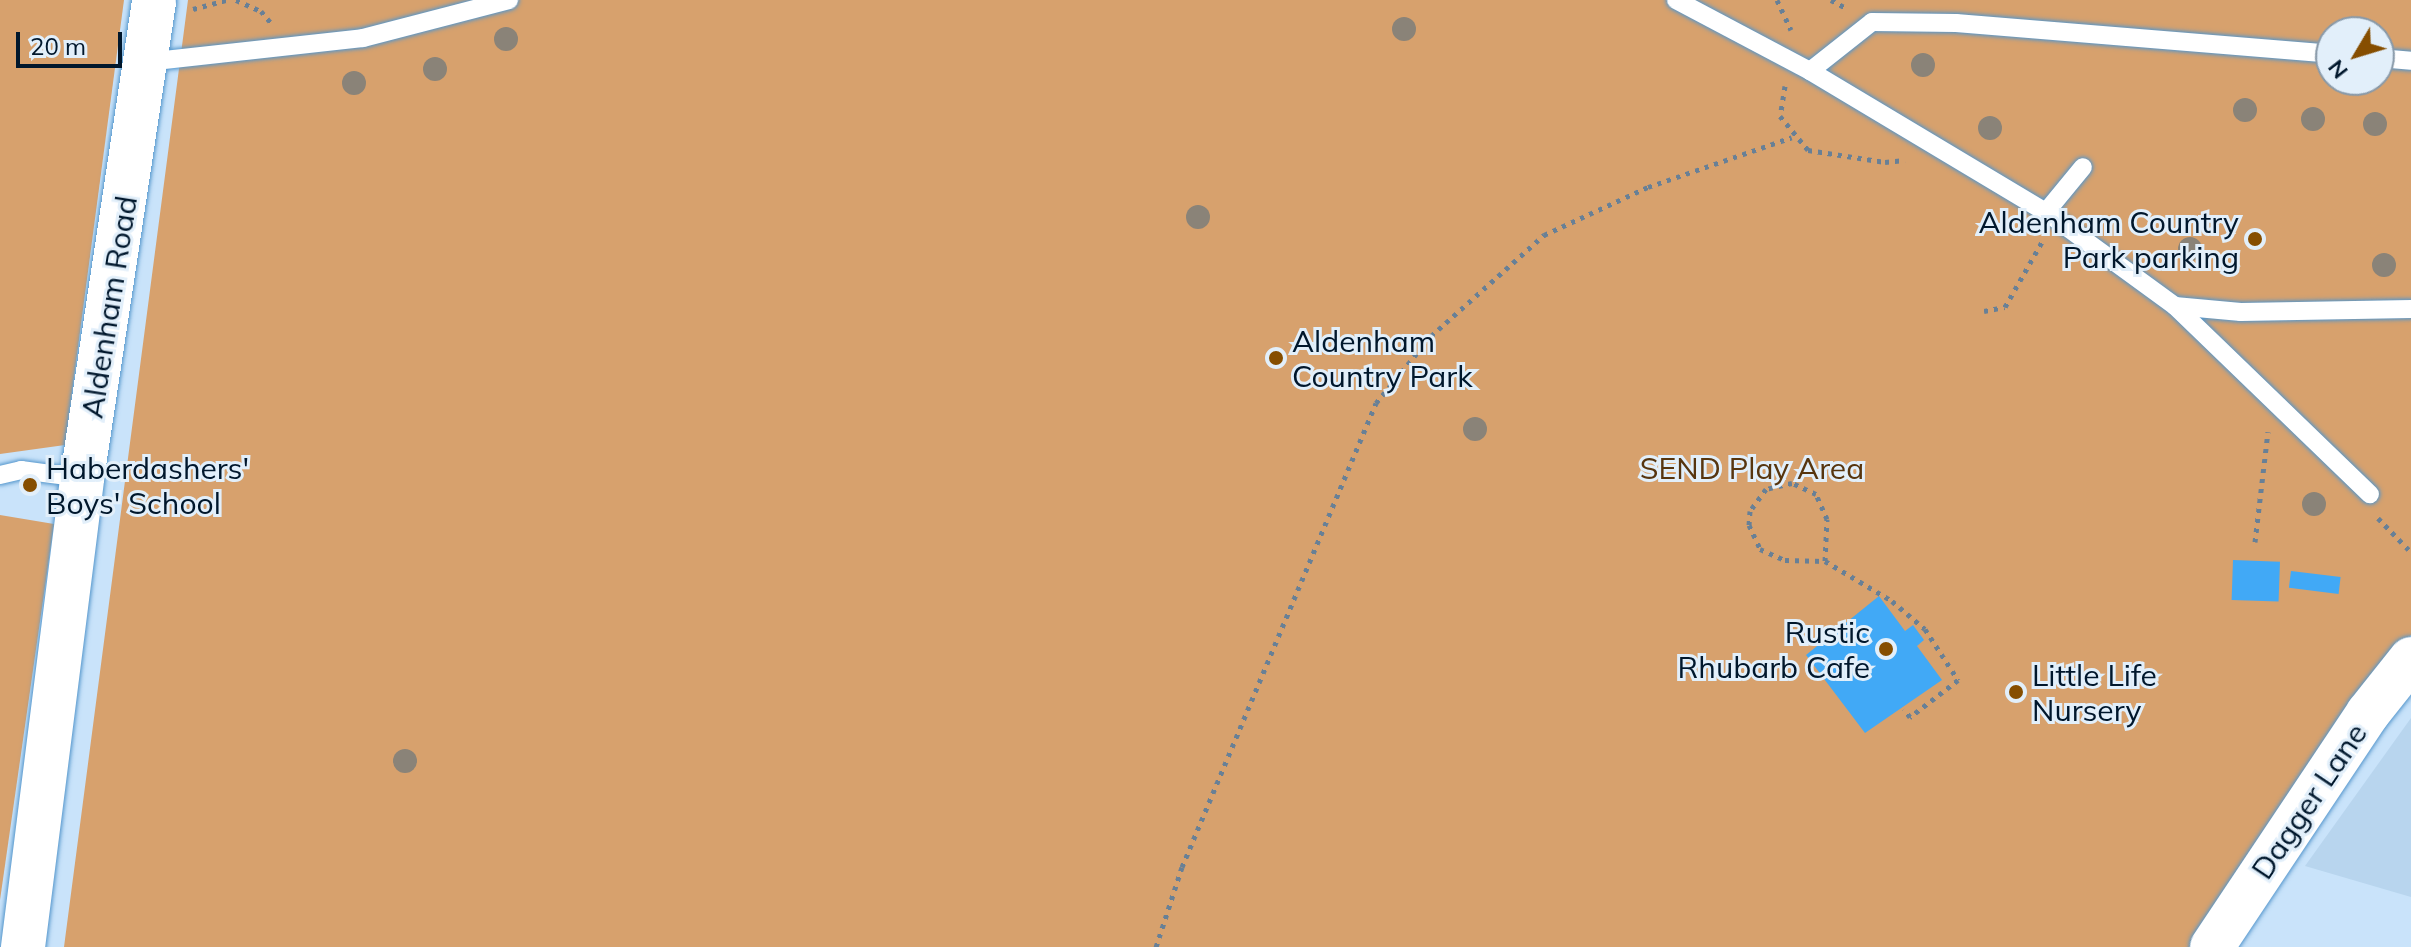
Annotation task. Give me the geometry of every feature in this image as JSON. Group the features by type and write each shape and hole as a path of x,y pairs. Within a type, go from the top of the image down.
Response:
{"street":[{"name":"Aldenham Road","path":"23,947 82,478 154,0"},
{"name":"Dagger Lane","path":"2212,947 2368,713 2411,659"}],"lane":[{"path":"146,62 363,38 509,0"},
{"path":"1676,0 1802,67 2050,215 2175,306 2370,494"},
{"path":"1802,67 1872,22 1956,23 2315,53"},
{"path":"2050,215 2083,167"},
{"path":"2175,306 2241,312 2411,309"},
{"path":"0,475 21,470 82,478"}],"path":[{"path":"1802,67 1780,107 1792,137 1808,150 1885,162 1950,155"},
{"path":"1156,947 1182,867 1376,403 1431,336 1544,235 1648,187 1792,137"},
{"path":"1984,311 2005,307 2050,215"},
{"path":"2255,542 2271,399"},
{"path":"1825,561 1827,519 1816,494 1792,483 1766,489 1750,511 1749,525 1760,549 1785,560 1825,561 1892,601 1925,629 1958,680 1910,717 1904,709"},
{"path":"2370,494 2379,523 2411,552"}],"shaded area":[{"path":"2411,718 2411,897 2305,866"}],"green space":[{"name":"Haberdashers' Boys' School","path":"0,0 124,0 65,445 0,454"},
{"name":"Aldenham Country Park","path":"188,0 2411,0 2411,635 2326,748 2195,947 64,947"},
{"path":"0,515 54,524 0,900"}],"building":[{"path":"2233,560 2280,562 2279,602 2232,600"},
{"path":"2291,571 2341,577 2339,594 2289,588"},
{"path":"1879,596 1905,631 1913,625 1924,640 1917,646 1942,680 1865,733 1806,655"}],"place":[{"name":"Aldenham Country Park parking","path":"2255,239"},
{"name":"Aldenham Country Park","path":"1276,358"},
{"name":"Haberdashers' Boys' School","path":"30,485"},
{"name":"Rustic Rhubarb Cafe","path":"1886,649"},
{"name":"Little Life Nursery","path":"2016,692"}],"park label":[{"name":"SEND Play Area","path":"1752,468"}]}
